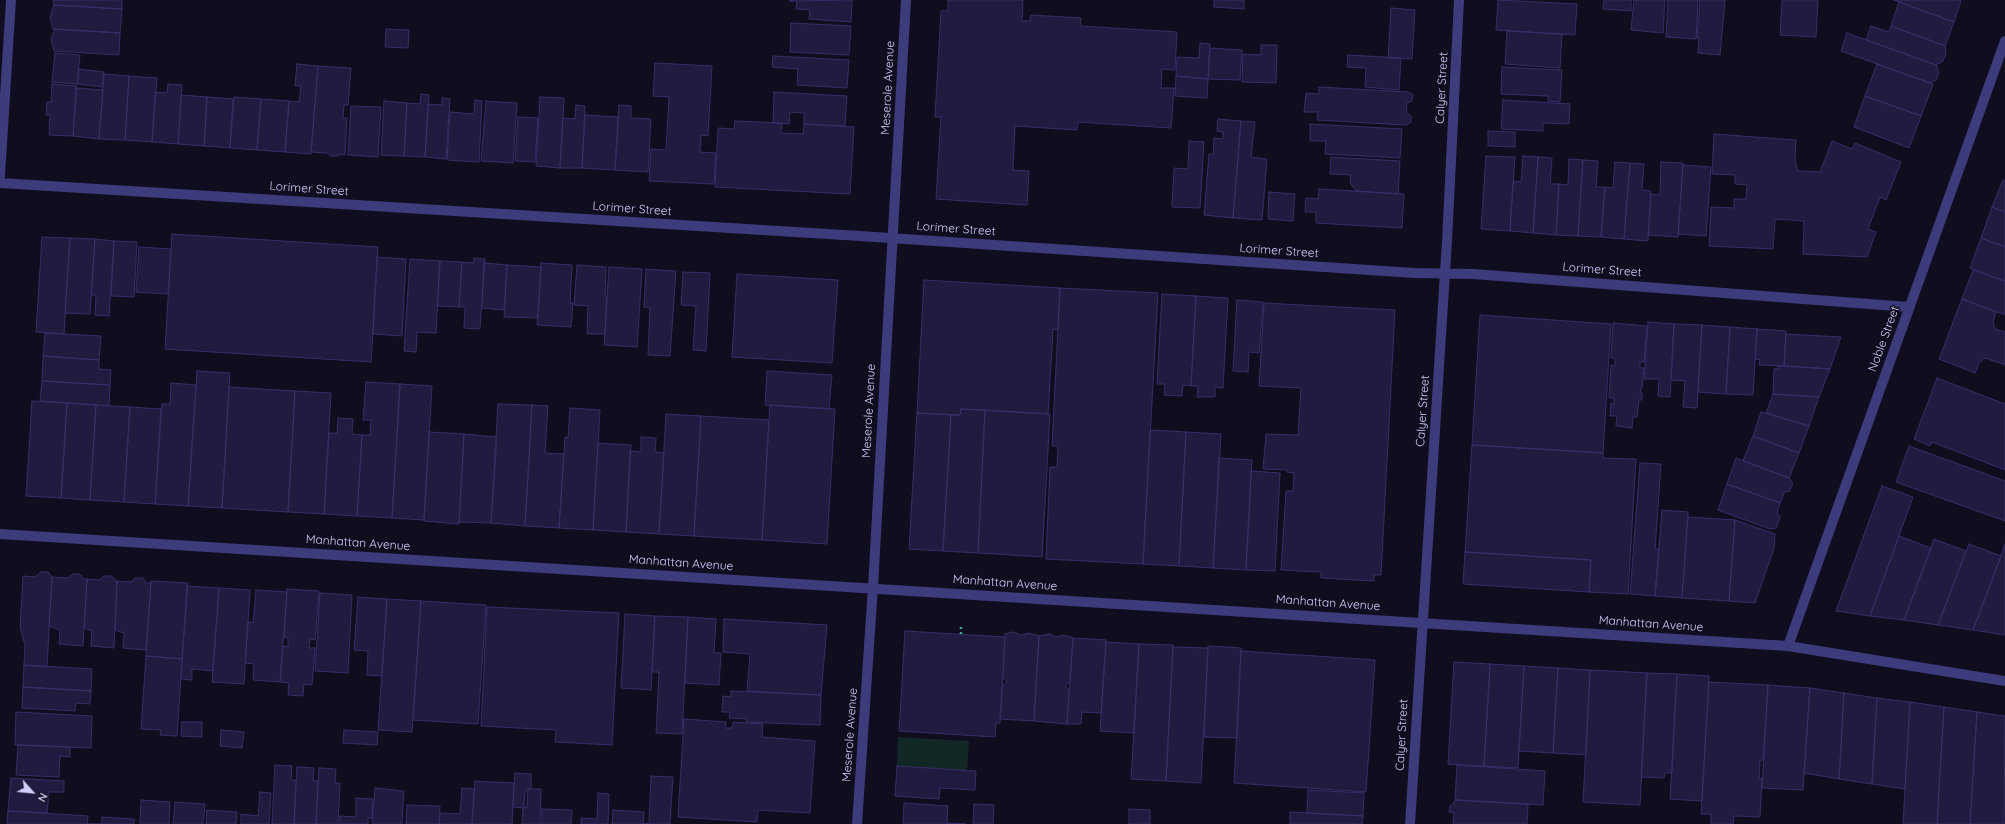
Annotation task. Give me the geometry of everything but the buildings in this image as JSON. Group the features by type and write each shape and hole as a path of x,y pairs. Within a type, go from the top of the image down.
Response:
{"street":[{"path":"0,176 11,0"},
{"name":"Meserole Avenue","path":"857,824 873,587 906,0"},
{"name":"Calyer Street","path":"1410,824 1445,273 1459,0"},
{"name":"Noble Street","path":"1788,646 2005,41"},
{"name":"Lorimer Street","path":"0,183 892,238 1406,272 1473,274 1909,307"},
{"name":"Manhattan Avenue","path":"0,534 873,587 1788,646 2005,681"}],"path":[{"path":"961,626 961,634"}],"green space":[{"path":"898,737 969,741 967,771 897,766"}]}
